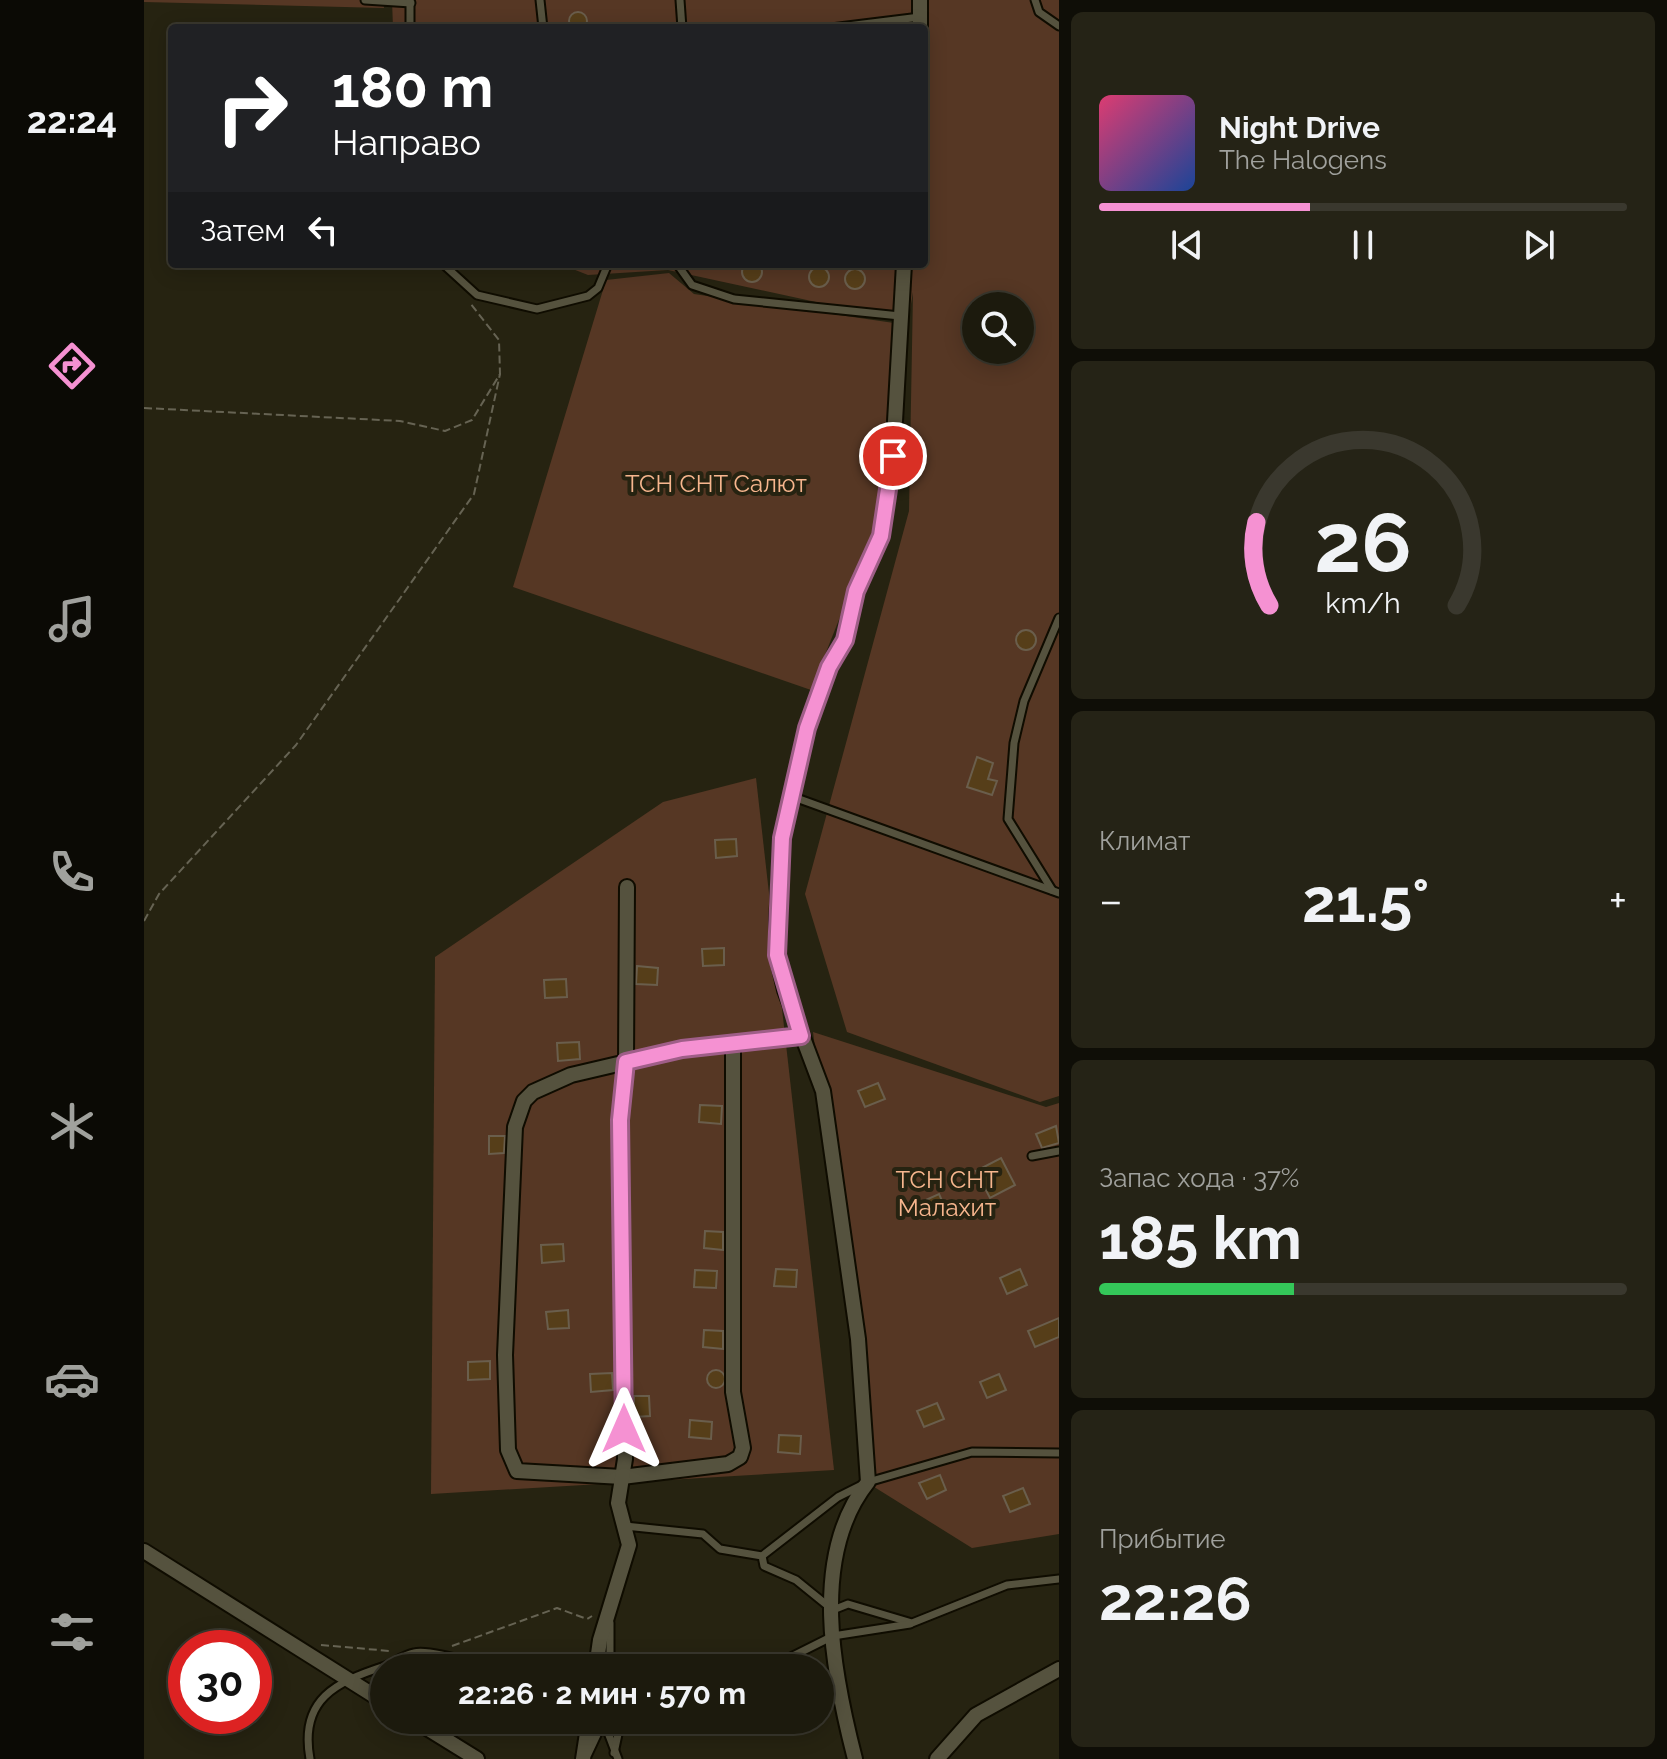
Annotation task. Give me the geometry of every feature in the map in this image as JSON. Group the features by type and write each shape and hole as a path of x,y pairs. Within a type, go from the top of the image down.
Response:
{"street":[{"path":"920,0 920,22"},
{"path":"855,1759 833,1636 833,1562 854,1499 868,1482 858,1339 823,1091 801,1036 777,955 782,838 807,728 829,667 845,640 856,591 881,536 893,456 904,268"},
{"path":"599,1654 629,1545 618,1503 625,1459 620,1120 626,1062 627,887"},
{"path":"733,1045 733,1392 742,1453 733,1463 622,1477 517,1471 508,1450 505,1355 517,1113 533,1092 571,1075 682,1049 801,1036"},
{"path":"144,1551 370,1693"},
{"path":"937,1759 976,1715 1059,1669"},
{"path":"437,1734 477,1759"},
{"path":"584,1759 595,1734"}],"lane":[{"path":"365,0 410,2 410,24"},
{"path":"540,0 543,24"},
{"path":"680,0 682,24"},
{"path":"1035,0 1039,12 1059,26"},
{"path":"890,24 920,22"},
{"path":"447,268 477,295 537,309 588,296 598,288 606,268"},
{"path":"680,268 692,285 734,299 900,316"},
{"path":"1055,892 1008,819 1014,743 1024,701 1059,618"},
{"path":"791,796 1055,892"},
{"path":"1032,1156 1059,1151"},
{"path":"625,1526 703,1534 720,1549 762,1556 838,1497 868,1482 972,1452 1059,1453"},
{"path":"762,1556 764,1566 796,1580 833,1610 848,1604 912,1623"},
{"path":"797,1654 833,1636 912,1623 1007,1585 1059,1579"},
{"path":"610,1654 611,1605"},
{"path":"310,1759 305,1734 317,1706 336,1685 416,1652 426,1654"},
{"path":"606,1734 616,1757"},
{"path":"616,1757 619,1734"}],"path":[{"path":"144,921 159,894 296,745 474,494 500,374 499,340 469,302 477,295"},
{"path":"144,408 400,421 445,431 472,420 500,374"},
{"path":"448,1647 557,1608 587,1619 611,1605"},
{"path":"317,1645 416,1652"}],"green space":[{"path":"383,0 384,8 144,2"},
{"path":"392,0 1059,0 1059,1096 1040,1102 847,1032 805,894 909,511 913,292 908,322 668,270 588,275 570,268 928,268 928,24 393,24"},
{"name":"ТСН СНТ Салют","path":"669,273 694,294 894,323 886,460 873,534 811,690 513,587 606,280"},
{"path":"756,778 834,1470 431,1494 435,957 663,802"},
{"name":"ТСН СНТ Малахит","path":"813,1032 1046,1107 1059,1103 1059,1534 972,1548 871,1485"}],"building":[{"path":"574,12 582,12 587,17 587,24 569,24 569,17"},
{"path":"743,268 761,268 761,276 756,281 748,281 743,276"},
{"path":"815,268 823,268 828,273 828,281 823,286 815,286 810,281 810,273"},
{"path":"855,269 862,272 865,279 862,286 855,289 848,286 845,279 848,272"},
{"path":"1026,630 1033,633 1036,640 1033,647 1026,650 1019,647 1016,640 1019,633"},
{"path":"977,757 993,763 988,779 997,781 992,795 967,787"},
{"path":"736,839 737,856 716,858 715,840"},
{"path":"724,948 724,965 703,966 702,949"},
{"path":"637,966 658,968 657,985 636,984"},
{"path":"566,979 567,997 545,998 544,980"},
{"path":"579,1042 580,1059 558,1061 557,1043"},
{"path":"878,1083 885,1099 865,1107 858,1091"},
{"path":"700,1105 722,1106 721,1124 699,1122"},
{"path":"1056,1126 1059,1143 1042,1148 1036,1134"},
{"path":"489,1136 505,1136 504,1153 489,1154"},
{"path":"1001,1158 1015,1185 990,1198 976,1171"},
{"path":"939,1194 946,1210 926,1219 919,1203"},
{"path":"705,1231 723,1232 723,1250 704,1248"},
{"path":"563,1244 564,1261 542,1263 541,1245"},
{"path":"776,1269 797,1270 796,1287 774,1286"},
{"path":"1020,1269 1027,1285 1007,1294 1000,1278"},
{"path":"695,1270 717,1271 716,1288 694,1287"},
{"path":"568,1310 569,1328 548,1329 546,1312"},
{"path":"1059,1318 1059,1337 1035,1347 1028,1331"},
{"path":"704,1330 723,1331 723,1349 703,1347"},
{"path":"490,1361 490,1379 468,1380 468,1362"},
{"path":"716,1370 725,1379 716,1388 707,1379"},
{"path":"612,1373 613,1390 591,1392 590,1374"},
{"path":"999,1374 1006,1390 987,1398 980,1382"},
{"path":"634,1396 649,1396 650,1416 634,1417"},
{"path":"937,1403 944,1419 924,1427 917,1411"},
{"path":"690,1420 712,1422 711,1439 689,1437"},
{"path":"779,1435 801,1436 800,1454 778,1452"},
{"path":"940,1475 946,1490 927,1499 919,1483"},
{"path":"1023,1488 1030,1504 1010,1512 1003,1496"}],"route":[{"path":"624,1429 620,1120 626,1062 682,1049 801,1036 777,955 782,838 807,728 829,667 845,640 856,591 881,536 893,456"}]}
